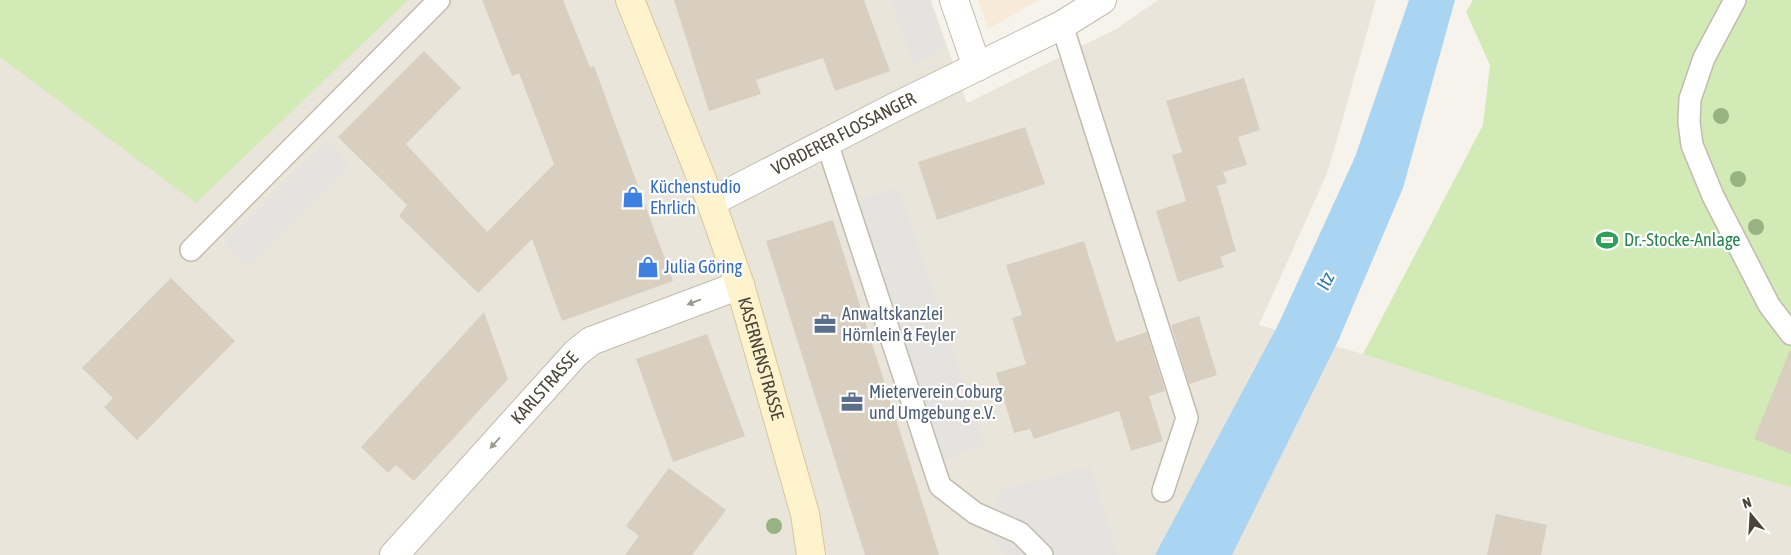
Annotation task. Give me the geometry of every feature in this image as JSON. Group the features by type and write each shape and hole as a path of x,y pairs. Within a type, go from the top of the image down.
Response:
{"street":[{"name":"KASERNENSTRASSE","path":"630,0 711,202 740,285 805,514 811,555"},
{"path":"954,0 977,66"},
{"name":"VORDERER FLOSSANGER","path":"711,202 977,66 1062,25 1102,0"},
{"name":"KARLSTRASSE","path":"394,555 576,353 591,341 740,285"}],"lane":[{"path":"191,250 440,0"},
{"path":"1735,0 1704,58 1690,100 1689,122 1692,145 1718,204 1769,306 1791,334"},
{"path":"1062,25 1187,418 1163,491"},
{"path":"827,143 940,486 976,513 1020,533 1042,555"}],"shaded area":[{"path":"0,0 931,0 967,103 1116,29 1158,0 1376,0 1328,171 1259,325 1363,354 1597,432 1791,487 1791,555 0,555"},
{"path":"890,0 929,0 945,46 914,65"},
{"path":"978,0 1039,0 988,29"},
{"path":"327,141 350,165 248,266 224,243"},
{"path":"899,187 985,445 931,463 845,205"},
{"path":"1090,466 1118,555 1006,555 985,530 1001,490"}],"green space":[{"path":"0,0 408,0 196,203 0,57"},
{"name":"Dr.-Stocke-Anlage","path":"1473,0 1791,0 1791,487 1597,432 1363,354 1483,125 1490,65 1466,12"}],"water":[{"name":"Itz","path":"1409,0 1455,0 1403,188 1339,339 1232,555 1155,555 1278,325 1355,157"}],"building":[{"path":"482,0 563,0 590,67 594,66 673,281 562,321 532,239 478,293 399,216 407,205 338,137 424,51 461,88 406,144 487,232 554,164 519,73 512,76"},
{"path":"674,0 864,0 890,71 835,91 823,58 756,80 761,94 709,111"},
{"path":"1244,78 1260,130 1238,137 1247,165 1223,172 1227,183 1217,186 1236,251 1220,257 1224,267 1178,282 1156,211 1186,201 1172,155 1182,152 1166,101"},
{"path":"1025,127 1045,184 937,220 918,162"},
{"path":"833,220 939,555 865,555 766,241"},
{"path":"1084,241 1116,342 1147,332 1165,391 1149,396 1163,441 1131,451 1119,411 1034,439 1030,429 1014,433 996,373 1026,364 1012,318 1022,315 1006,265"},
{"path":"171,278 235,341 137,440 104,407 113,398 82,368"},
{"path":"484,312 508,379 414,481 396,465 388,473 361,447"},
{"path":"1199,316 1217,375 1189,384 1171,325"},
{"path":"707,334 745,436 673,462 636,359"},
{"path":"1791,351 1791,454 1754,439"},
{"path":"669,468 726,510 692,555 625,555 639,536 626,526"},
{"path":"1496,514 1547,525 1541,555 1487,555"}],"place":[{"name":"Küchenstudio Ehrlich","path":"633,197"},
{"name":"Dr.-Stocke-Anlage","path":"1607,240"},
{"name":"Julia Göring","path":"648,267"},
{"name":"Anwaltskanzlei Hörnlein & Feyler","path":"825,324"},
{"name":"Mieterverein Coburg und Umgebung e.V.","path":"852,402"}]}
